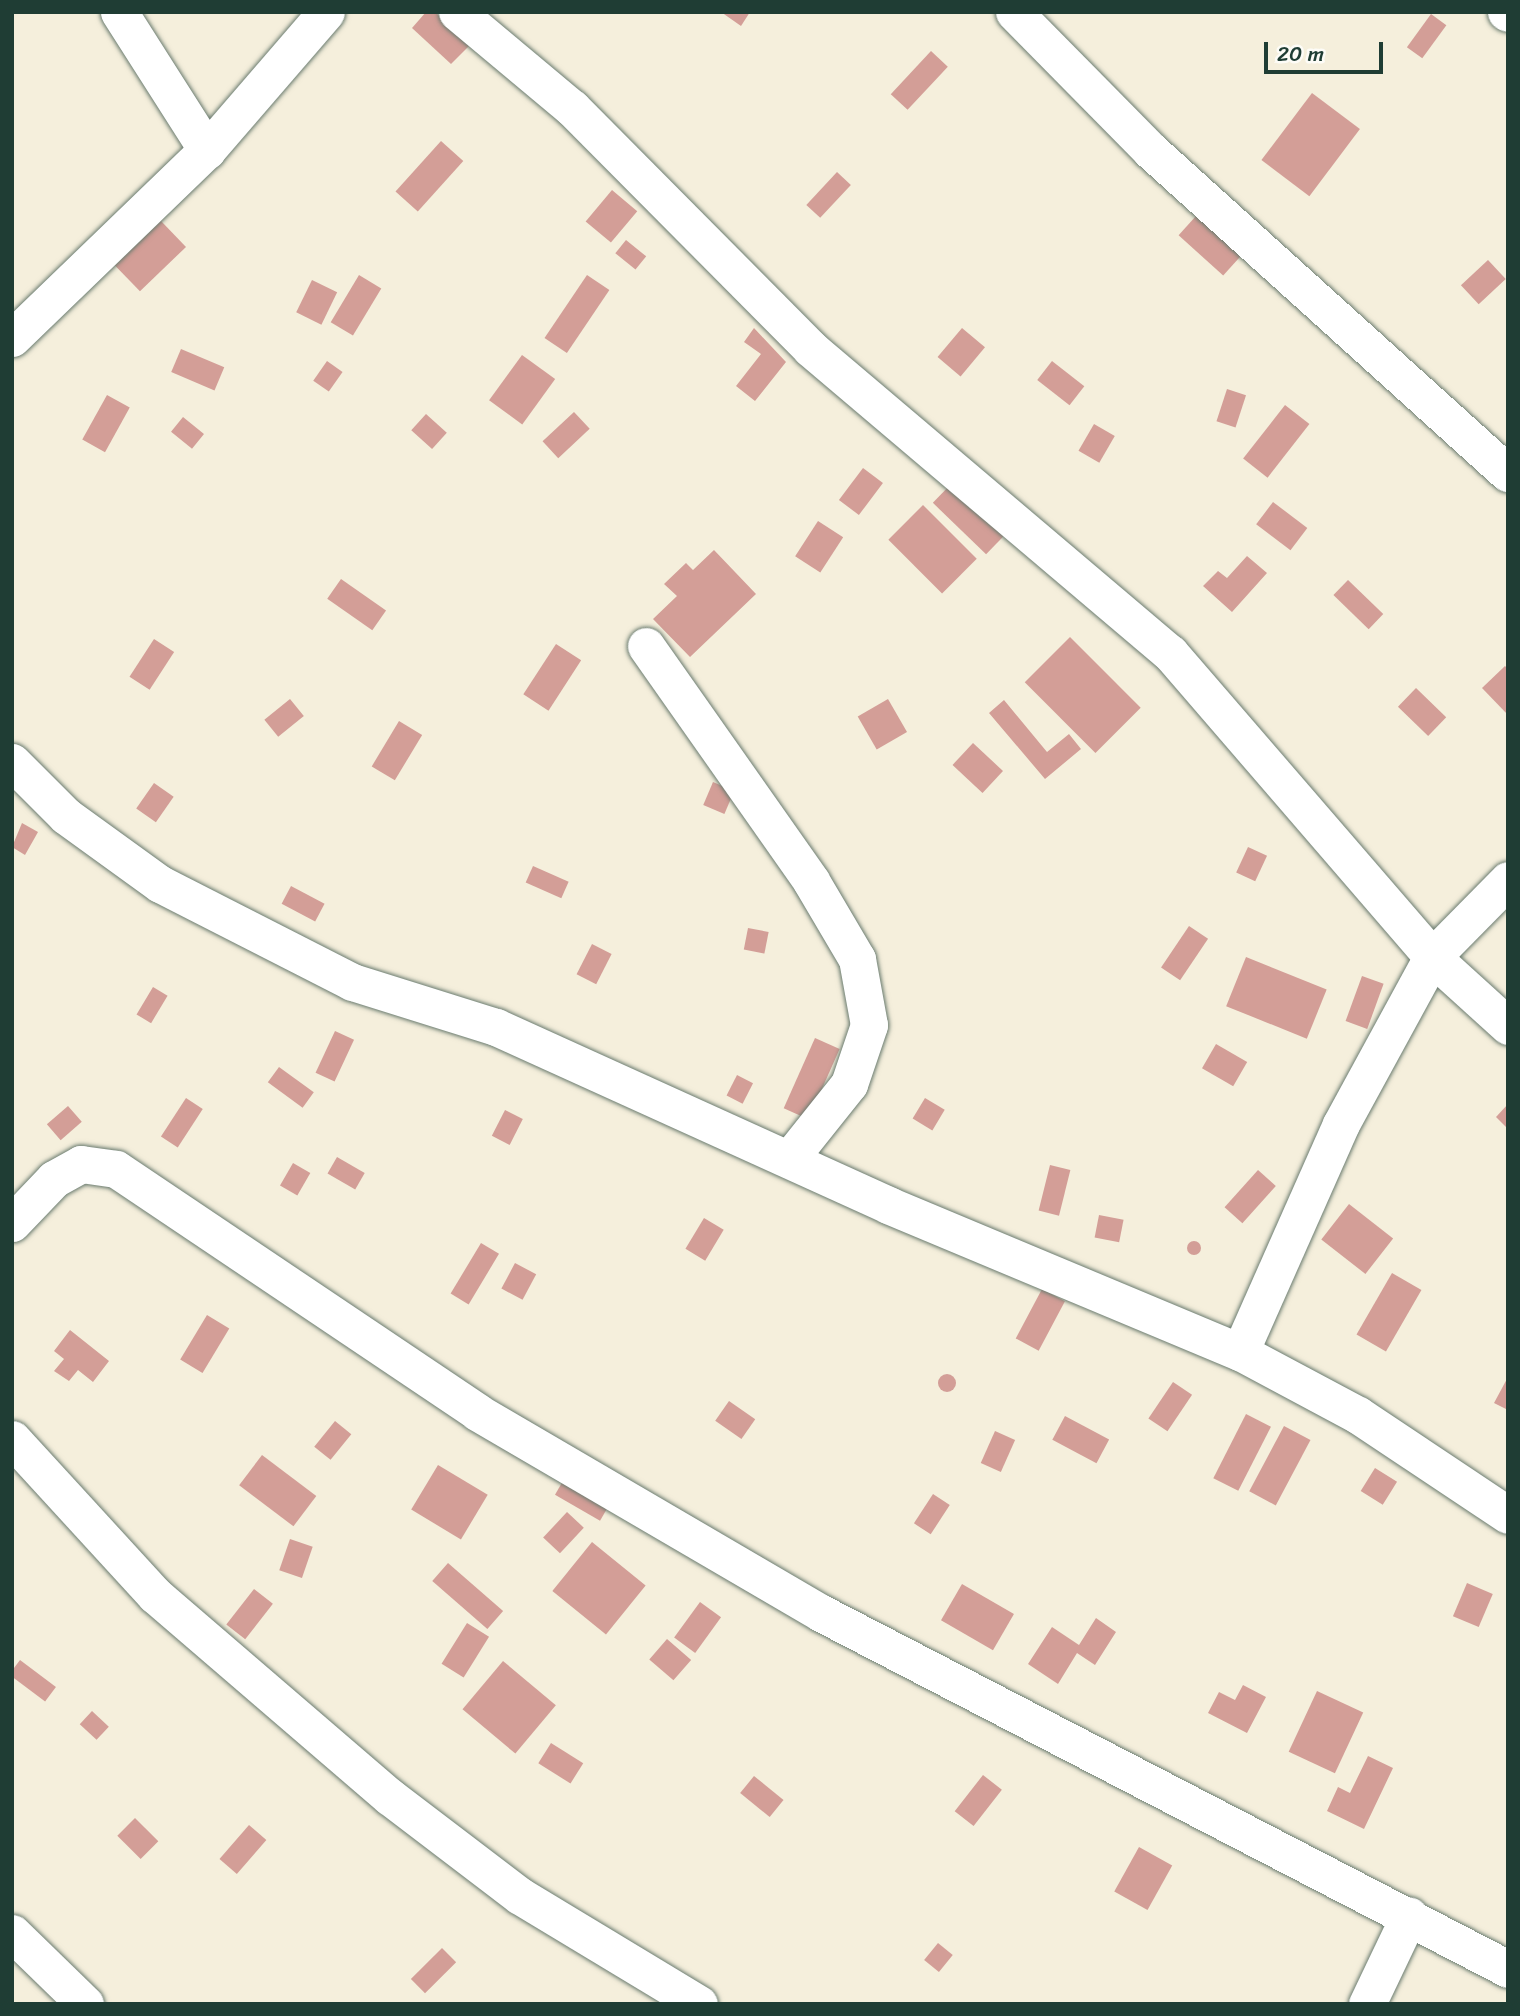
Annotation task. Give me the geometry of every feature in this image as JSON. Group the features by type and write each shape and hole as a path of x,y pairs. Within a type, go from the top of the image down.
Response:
{"street":[{"path":"119,12 207,150"},
{"path":"12,338 207,150 326,12"},
{"path":"457,12 572,108 810,348 1170,653 1433,957 1508,1026"},
{"path":"1014,12 1150,150 1508,473"},
{"path":"646,646 804,871 857,959 869,1025 849,1084 790,1158"},
{"path":"12,762 66,816 160,884 352,982 496,1027 790,1158 1240,1352 1358,1415 1508,1514"},
{"path":"1240,1352 1341,1124 1433,957 1508,880"},
{"path":"12,1223 54,1179 81,1164 116,1169 477,1412 821,1613 1508,1969"},
{"path":"12,1439 155,1595 390,1797 520,1896 699,2004"},
{"path":"1367,2004 1409,1916"},
{"path":"12,1933 85,2004"}],"building":[{"path":"426,12 435,12 470,45 451,64 412,28"},
{"path":"721,12 750,12 741,26"},
{"path":"1431,14 1446,25 1422,58 1407,47"},
{"path":"931,51 948,67 908,110 891,94"},
{"path":"1312,93 1360,129 1309,196 1261,160"},
{"path":"441,141 463,161 418,212 395,192"},
{"path":"837,172 851,185 820,218 806,205"},
{"path":"612,190 637,211 611,243 586,221"},
{"path":"1196,216 1241,256 1223,275 1179,235"},
{"path":"161,221 186,247 140,291 115,265"},
{"path":"626,240 646,256 636,270 615,253"},
{"path":"1488,260 1506,279 1479,304 1461,285"},
{"path":"359,275 381,288 353,336 331,322"},
{"path":"587,275 609,290 567,353 545,338"},
{"path":"312,280 337,292 321,325 296,312"},
{"path":"754,328 786,362 755,401 736,386 761,354 744,342"},
{"path":"962,328 985,347 961,376 938,357"},
{"path":"181,349 224,367 214,390 171,372"},
{"path":"522,355 555,379 522,424 489,400"},
{"path":"327,361 343,372 329,392 313,381"},
{"path":"1052,361 1084,386 1070,405 1037,380"},
{"path":"1227,389 1246,395 1236,428 1216,421"},
{"path":"107,395 130,408 105,452 82,440"},
{"path":"1285,405 1309,424 1268,478 1243,459"},
{"path":"574,412 590,429 558,458 543,441"},
{"path":"426,414 447,433 432,449 411,430"},
{"path":"183,417 204,434 192,449 171,432"},
{"path":"1094,424 1115,436 1099,463 1078,451"},
{"path":"863,468 883,483 859,515 839,500"},
{"path":"953,482 1006,533 986,554 933,503"},
{"path":"1273,502 1307,528 1290,550 1256,524"},
{"path":"923,505 977,559 942,593 888,540"},
{"path":"818,521 843,537 820,573 795,556"},
{"path":"714,550 756,594 690,657 653,619 677,596 664,584 686,563 693,570"},
{"path":"1247,556 1267,573 1232,612 1203,586 1218,571 1227,578"},
{"path":"341,579 386,611 372,630 327,599"},
{"path":"1348,580 1383,614 1369,629 1333,595"},
{"path":"1070,637 1141,708 1095,753 1025,682"},
{"path":"154,639 174,652 150,690 129,677"},
{"path":"556,644 581,660 548,711 523,694"},
{"path":"1505,666 1508,669 1508,715 1482,688"},
{"path":"1416,688 1446,717 1428,736 1398,707"},
{"path":"290,699 304,716 278,737 264,720"},
{"path":"888,699 907,732 877,749 858,716"},
{"path":"1004,700 1047,752 1069,734 1081,749 1045,779 989,713"},
{"path":"399,721 422,735 395,780 372,766"},
{"path":"973,743 1003,771 983,793 953,765"},
{"path":"713,782 734,791 724,814 703,805"},
{"path":"154,783 174,797 156,822 136,808"},
{"path":"22,823 38,832 25,855 12,847"},
{"path":"1248,847 1267,856 1255,881 1236,872"},
{"path":"533,866 569,882 561,898 526,882"},
{"path":"291,886 325,904 315,921 282,904"},
{"path":"1189,926 1208,939 1180,980 1161,967"},
{"path":"748,928 769,932 764,954 744,950"},
{"path":"592,944 612,954 596,984 577,974"},
{"path":"1246,957 1327,990 1307,1039 1226,1006"},
{"path":"1362,976 1384,984 1367,1029 1346,1021"},
{"path":"153,987 168,996 151,1023 137,1014"},
{"path":"335,1031 354,1040 335,1082 316,1073"},
{"path":"815,1038 840,1049 808,1119 784,1108"},
{"path":"1216,1044 1247,1062 1233,1086 1202,1068"},
{"path":"279,1067 314,1092 303,1108 268,1082"},
{"path":"737,1075 753,1083 743,1104 727,1095"},
{"path":"186,1098 203,1109 178,1147 161,1137"},
{"path":"925,1098 945,1110 932,1130 913,1119"},
{"path":"1508,1104 1508,1129 1496,1117"},
{"path":"68,1106 82,1122 61,1140 47,1124"},
{"path":"505,1110 523,1119 510,1145 492,1136"},
{"path":"337,1157 365,1173 355,1189 328,1173"},
{"path":"293,1163 310,1173 297,1196 280,1186"},
{"path":"1050,1165 1070,1170 1059,1216 1039,1211"},
{"path":"1258,1170 1276,1186 1242,1223 1225,1207"},
{"path":"1349,1204 1393,1238 1365,1274 1321,1239"},
{"path":"1099,1215 1124,1220 1119,1242 1095,1238"},
{"path":"704,1218 724,1230 705,1261 685,1249"},
{"path":"1194,1241 1199,1243 1199,1253 1194,1255 1189,1253 1187,1248 1189,1243"},
{"path":"481,1243 499,1254 469,1304 451,1294"},
{"path":"515,1263 536,1274 523,1300 501,1289"},
{"path":"1392,1273 1421,1290 1386,1351 1356,1334"},
{"path":"1042,1289 1065,1301 1039,1351 1016,1338"},
{"path":"207,1315 229,1328 203,1373 180,1360"},
{"path":"70,1330 109,1361 93,1382 78,1370 69,1381 54,1371 64,1359 54,1351"},
{"path":"947,1374 953,1377 956,1383 953,1389 947,1392 941,1389 938,1383 941,1377"},
{"path":"1508,1377 1508,1410 1494,1403"},
{"path":"1173,1382 1192,1395 1167,1431 1148,1418"},
{"path":"729,1401 755,1419 741,1439 715,1421"},
{"path":"1246,1414 1271,1427 1238,1491 1213,1478"},
{"path":"1065,1416 1109,1439 1096,1463 1052,1440"},
{"path":"335,1421 351,1434 331,1460 314,1447"},
{"path":"1284,1426 1310,1440 1276,1505 1249,1491"},
{"path":"995,1431 1015,1440 1001,1472 981,1463"},
{"path":"262,1455 316,1496 293,1526 239,1485"},
{"path":"438,1465 488,1495 461,1539 411,1510"},
{"path":"1375,1468 1397,1482 1383,1505 1361,1491"},
{"path":"567,1474 612,1500 600,1521 555,1495"},
{"path":"933,1494 950,1505 931,1534 914,1523"},
{"path":"567,1512 584,1528 560,1553 543,1538"},
{"path":"290,1539 313,1547 302,1578 279,1570"},
{"path":"592,1542 646,1585 606,1634 552,1591"},
{"path":"448,1563 503,1611 487,1629 432,1581"},
{"path":"1467,1583 1493,1594 1479,1627 1453,1616"},
{"path":"962,1584 1014,1614 993,1650 941,1620"},
{"path":"254,1589 273,1604 245,1639 226,1624"},
{"path":"700,1602 721,1617 695,1653 674,1638"},
{"path":"1096,1618 1116,1632 1095,1665 1077,1653 1058,1684 1028,1664 1052,1627 1079,1645"},
{"path":"467,1623 489,1637 464,1677 442,1664"},
{"path":"667,1639 691,1660 673,1680 649,1659"},
{"path":"20,1660 56,1687 45,1701 12,1677 12,1671"},
{"path":"503,1661 556,1705 515,1754 463,1709"},
{"path":"1243,1685 1266,1697 1247,1733 1208,1713 1219,1692 1235,1700"},
{"path":"1317,1691 1363,1713 1335,1773 1289,1752"},
{"path":"92,1711 109,1727 97,1740 80,1724"},
{"path":"551,1743 583,1763 571,1783 538,1763"},
{"path":"1368,1756 1393,1768 1364,1829 1327,1811 1338,1787 1350,1793"},
{"path":"983,1775 1002,1790 974,1826 955,1811"},
{"path":"754,1776 784,1800 770,1817 740,1793"},
{"path":"135,1818 158,1841 141,1859 117,1836"},
{"path":"249,1825 266,1840 237,1874 219,1859"},
{"path":"1139,1847 1172,1865 1148,1910 1114,1892"},
{"path":"938,1943 953,1955 939,1972 924,1960"},
{"path":"442,1948 456,1962 425,1993 411,1979"}]}
